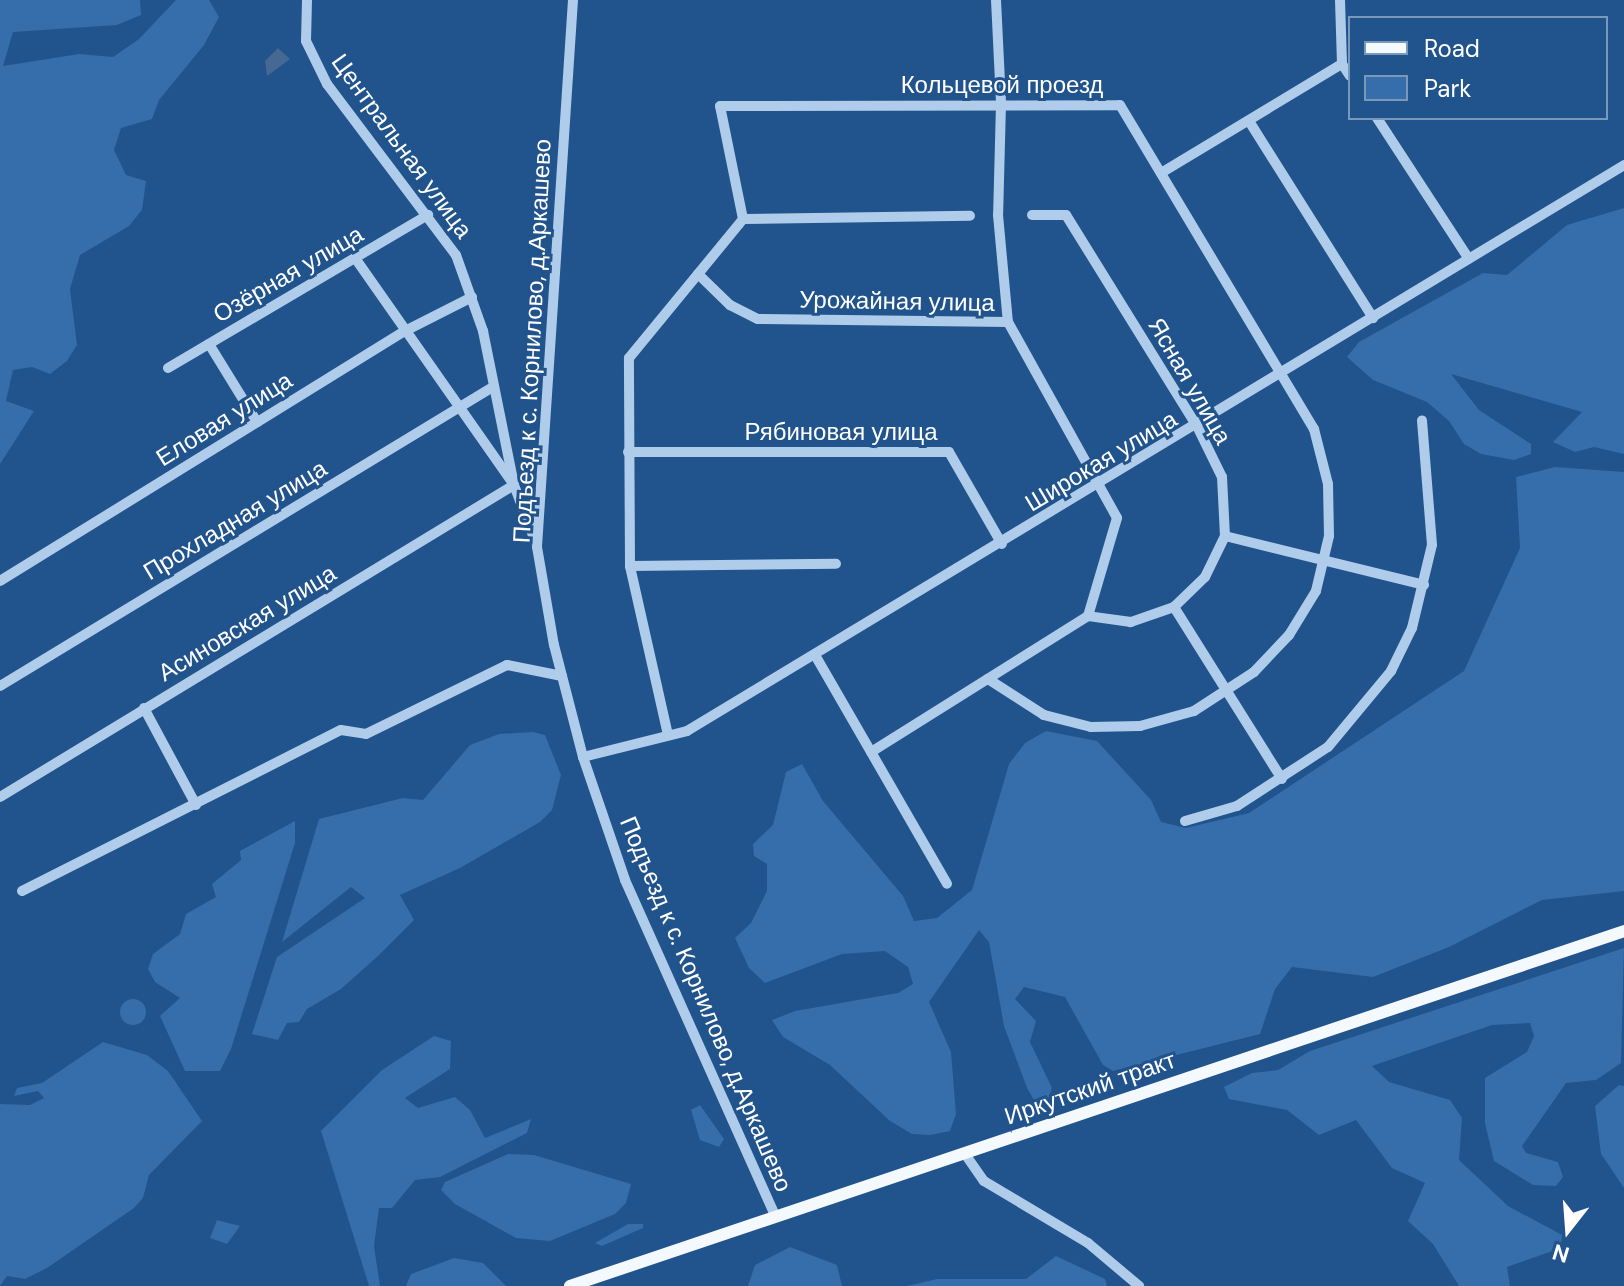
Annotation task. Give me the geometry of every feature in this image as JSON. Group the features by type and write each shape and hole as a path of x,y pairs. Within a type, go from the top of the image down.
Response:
{"main road":[{"name":"Иркутский тракт","path":"570,1286 1624,931"}],"street":[{"name":"Центральная улица","path":"307,0 306,41 327,84 456,255 483,331 491,388 514,485 537,547"},
{"name":"Подъезд к с. Корнилово, д.Аркашево","path":"573,0 537,547 562,676 583,757 625,880 776,1217"},
{"path":"996,0 1001,104 998,215 1008,322"},
{"path":"1340,0 1342,64 1348,73"},
{"path":"1161,173 1342,64"},
{"name":"Кольцевой проезд","path":"743,219 720,106 1120,105 1314,429 1328,484 1329,536 1316,591 1289,635 1254,672 1194,711 1140,726 1091,727 1044,715 988,679"},
{"path":"1378,120 1469,259"},
{"path":"1249,121 1373,318"},
{"name":"Широкая улица","path":"583,757 687,731 1103,484 1624,165"},
{"name":"Озёрная улица","path":"168,368 428,215"},
{"name":"Ясная улица","path":"1032,215 1066,215 1197,426 1222,477 1225,536 1205,577 1174,607 1131,622 1088,616"},
{"path":"668,735 630,566 629,358 743,219 970,216"},
{"path":"355,258 514,485"},
{"name":"Урожайная улица","path":"698,274 730,305 758,319 1008,322 1103,484 1117,518 1088,616"},
{"name":"Еловая улица","path":"0,581 407,330 472,297"},
{"path":"209,344 257,422"},
{"name":"Прохладная улица","path":"0,686 491,388"},
{"path":"1185,821 1237,806 1282,779 1328,747 1364,710 1412,628 1424,585 1433,507 1422,420"},
{"name":"Рябиновая улица","path":"628,452 949,452 1002,544"},
{"name":"Асиновская улица","path":"0,797 514,485"},
{"path":"1225,536 1424,585"},
{"path":"630,566 836,564"},
{"path":"1174,607 1282,779"},
{"path":"871,752 1088,616"},
{"path":"815,655 947,884"},
{"path":"22,891 341,730 366,734 507,665 562,676"},
{"path":"144,708 196,805"},
{"path":"965,1154 984,1181 1088,1243 1139,1286"}],"green space":[{"path":"0,0 140,0 141,15 117,25 13,32 3,66 79,54 113,57 139,39 176,0 209,0 219,17 204,45 159,100 152,119 121,128 114,150 126,175 146,181 142,210 129,226 80,255 70,289 77,345 67,361 50,374 32,367 13,370 6,401 34,411 0,464"},
{"path":"1624,208 1624,454 1594,447 1575,452 1553,442 1582,412 1451,374 1479,410 1531,444 1531,454 1514,460 1481,454 1464,444 1449,421 1427,402 1373,380 1347,357 1359,342 1483,273 1507,275 1567,225"},
{"path":"1555,467 1624,472 1624,891 1542,900 1449,947 1373,977 1292,967 1275,989 1260,1034 1113,1071 1103,1065 1065,997 1024,987 1015,999 1036,1021 1030,1042 1052,1088 1046,1105 1037,1105 1027,1088 1004,1026 989,942 979,930 929,1002 951,1052 956,1114 950,1131 930,1135 912,1134 890,1121 830,1065 783,1037 772,1020 795,1011 898,993 913,984 908,967 885,951 842,954 765,983 749,968 735,938 751,923 767,891 767,864 754,856 753,844 773,825 786,772 802,764 823,801 903,896 914,921 937,918 972,890 1009,764 1025,743 1046,731 1097,741 1151,800 1161,822 1186,828 1249,813 1464,671 1520,548 1516,477"},
{"path":"533,732 545,735 561,775 552,810 540,822 460,868 400,895 414,920 378,956 341,989 307,1009 299,1022 287,1023 278,1040 252,1034 277,957 365,898 351,887 282,942 319,819 403,798 423,800 470,745 499,734"},
{"path":"295,821 295,843 231,1049 220,1071 185,1071 160,1016 180,998 155,982 148,969 153,954 180,934 186,914 216,897 212,884 241,860 240,851"},
{"path":"1624,948 1621,1063 1596,1080 1566,1083 1522,1146 1526,1153 1558,1162 1563,1177 1556,1186 1533,1185 1494,1161 1485,1123 1485,1078 1527,1052 1534,1036 1530,1023 1492,1025 1372,1066 1389,1082 1450,1100 1462,1118 1459,1160 1508,1206 1562,1235 1561,1248 1507,1267 1510,1286 1459,1286 1433,1244 1408,1221 1425,1183 1392,1168 1356,1120 1319,1135 1287,1110 1229,1099 1224,1087 1252,1073 1278,1070 1310,1051"},
{"path":"133,999 142,1003 146,1012 142,1021 133,1025 124,1021 120,1012 124,1003"},
{"path":"434,1036 451,1041 450,1069 405,1098 418,1108 455,1097 470,1110 485,1138 531,1119 527,1133 440,1177 415,1180 392,1208 379,1208 374,1246 380,1286 369,1286 321,1131 382,1070"},
{"path":"103,1042 147,1055 168,1071 202,1121 149,1175 143,1198 134,1208 47,1268 25,1279 7,1276 0,1286 0,1104 30,1105 44,1098 38,1091 14,1096 17,1088 42,1083"},
{"path":"1619,1085 1624,1086 1624,1188 1601,1154 1595,1106"},
{"path":"700,1105 724,1139 719,1147 700,1140 691,1110"},
{"path":"508,1154 534,1155 631,1184 626,1203 615,1214 550,1241 516,1238 455,1204 441,1190 445,1182"},
{"path":"217,1220 240,1226 227,1244 210,1238"},
{"path":"628,1224 643,1224 643,1228 602,1246 595,1243"},
{"path":"790,1247 837,1265 842,1286 748,1286 755,1265"},
{"path":"1056,1256 1105,1279 1107,1286 907,1286 937,1279 1026,1279"},
{"path":"454,1258 483,1263 506,1286 406,1286 411,1274"}],"shaded area":[{"path":"278,48 290,59 267,76 265,61"}]}
